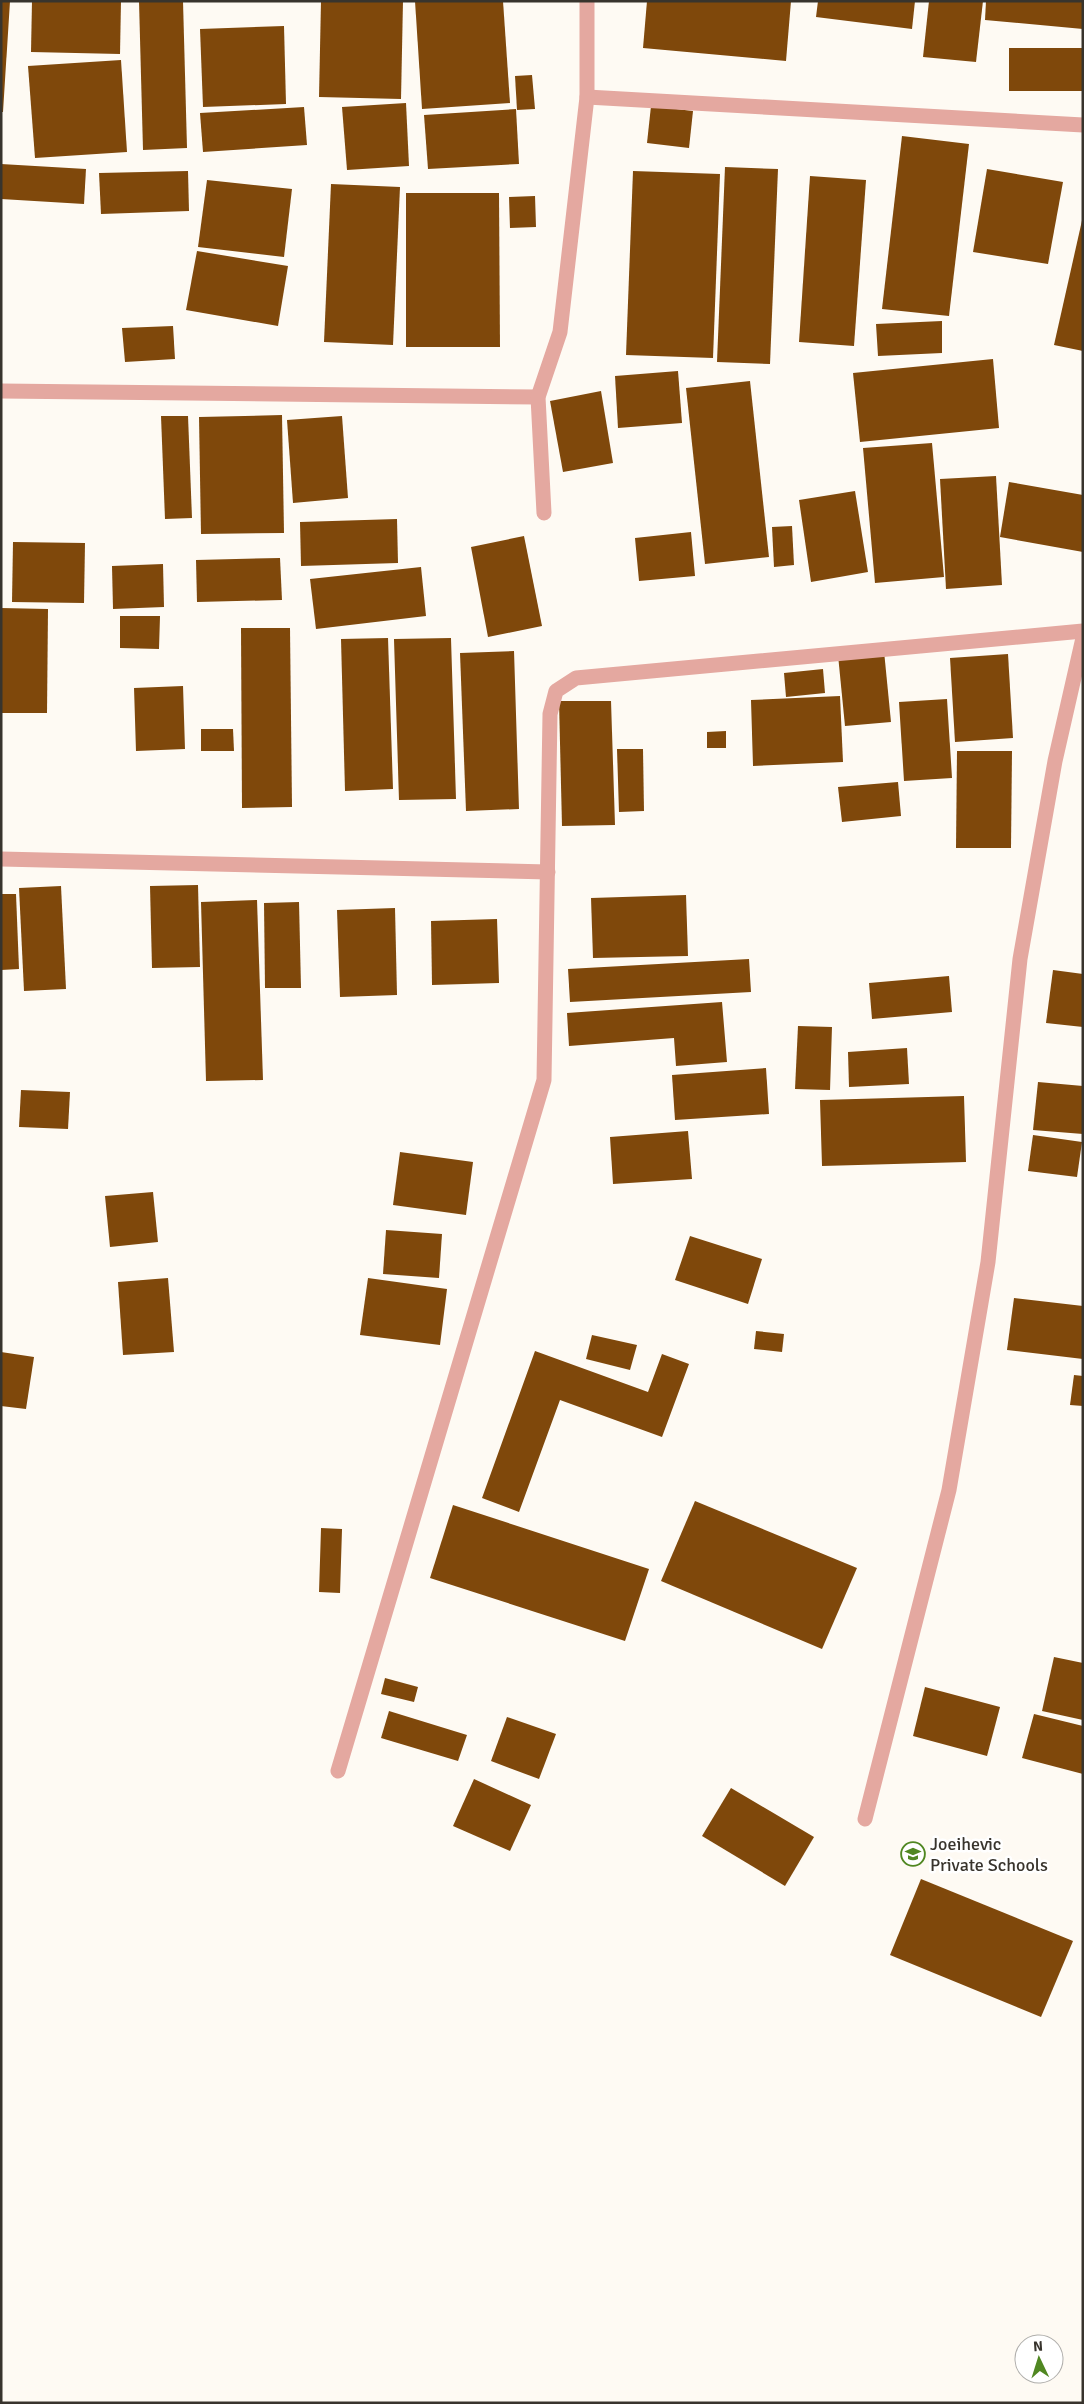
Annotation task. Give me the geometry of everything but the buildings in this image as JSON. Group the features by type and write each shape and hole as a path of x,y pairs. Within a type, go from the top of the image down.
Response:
{"street":[{"path":"544,513 538,397 560,332 587,97 587,1"},
{"path":"587,97 1083,124"},
{"path":"1,391 538,397"},
{"path":"338,1771 544,1080 550,714 556,691 576,678 1083,631"},
{"path":"865,1819 949,1490 988,1262 1020,959 1056,761 1083,638"},
{"path":"1,859 548,872"}],"place":[{"name":"Joeihevic Private Schools","path":"913,1854"}]}
